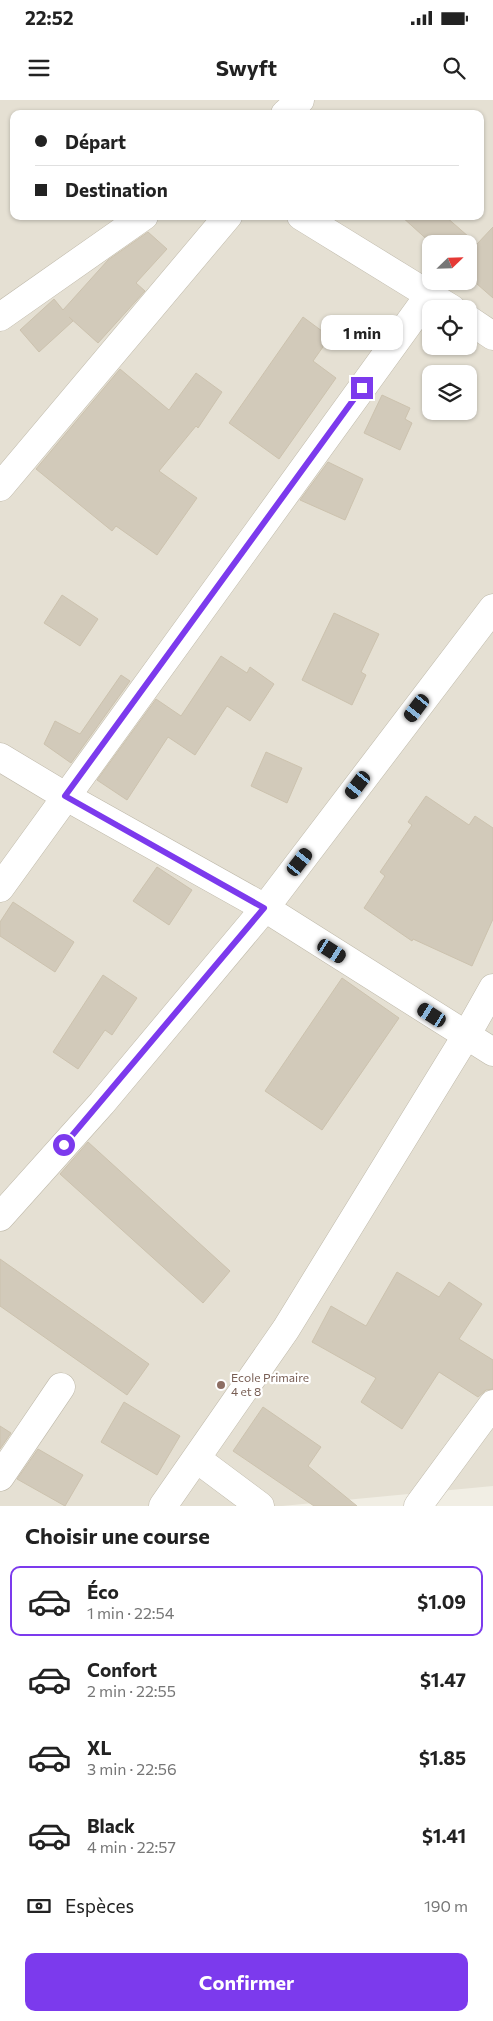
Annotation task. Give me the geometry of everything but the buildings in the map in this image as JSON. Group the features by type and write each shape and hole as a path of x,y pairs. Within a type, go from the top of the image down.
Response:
{"street":[{"path":"289,110 300,100"},
{"path":"0,317 138,220"},
{"path":"0,488 225,220"},
{"path":"308,220 439,300"},
{"path":"477,325 493,336"},
{"path":"0,888 65,796 422,326"},
{"path":"0,1217 102,1103 264,908 493,608"},
{"path":"0,756 65,796 264,908 493,1052"},
{"path":"163,1506 286,1329 466,1036 493,988"},
{"path":"0,1477 61,1387"},
{"path":"418,1506 493,1404"},
{"path":"197,1459 260,1506"}],"shaded area":[{"path":"0,100 493,100 493,1486 282,1506 0,1506"}],"place":[{"name":"Ecole Primaire 4 et 8","path":"221,1385"}],"route":[{"path":"64,1145 102,1103 264,908 65,796 362,388"}]}
